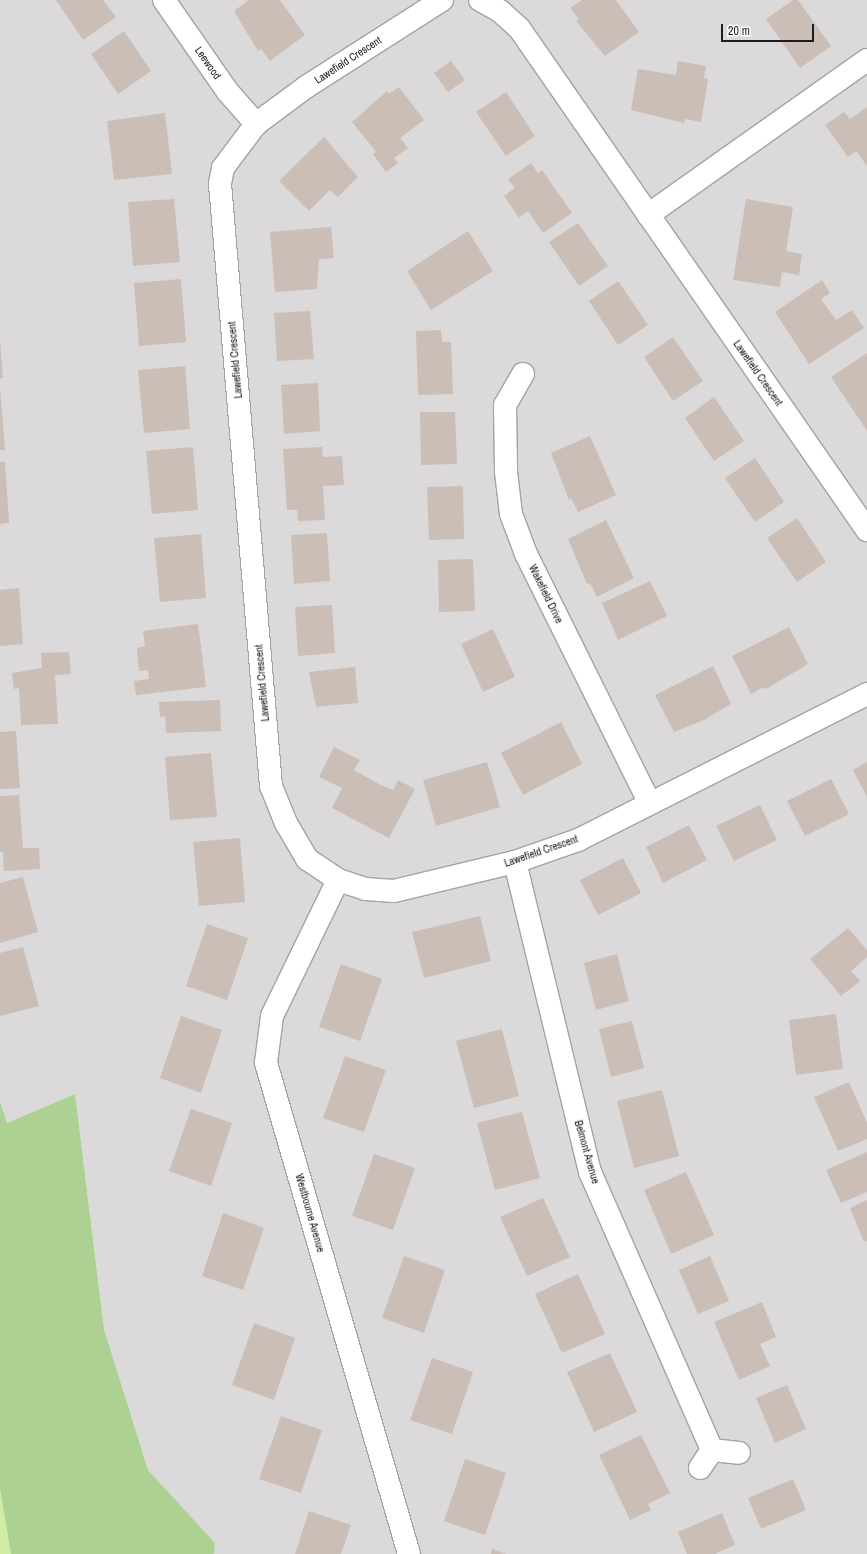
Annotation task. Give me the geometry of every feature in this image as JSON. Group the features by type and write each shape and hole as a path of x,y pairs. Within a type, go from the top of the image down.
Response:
{"street":[{"name":"Leewood","path":"164,0 228,92 256,124"},
{"name":"Lawefield Crescent","path":"442,0 306,87 256,124 223,168 220,184 271,786 286,823 307,859 338,880 365,889 394,891 515,862 578,840 649,802 867,694"},
{"name":"Lawefield Crescent","path":"480,0 500,11 519,28 867,530"},
{"path":"648,215 867,60"},
{"name":"Wakefield Drive","path":"523,374 505,405 506,472 511,514 526,554 649,802"},
{"name":"Belmont Avenue","path":"515,862 590,1172 712,1450"},
{"name":"Westbourne Avenue","path":"338,880 272,1016 266,1063 409,1554"},
{"path":"700,1468 712,1450 739,1453"}],"shaded area":[{"path":"0,0 867,0 867,1554 214,1554 215,1543 148,1470 104,1328 75,1094 7,1123 0,1102"}],"green space":[{"path":"75,1094 104,1329 148,1470 215,1543 214,1554 11,1554 0,1489 0,1102 7,1123"},
{"path":"0,1489 11,1554 0,1554"}],"building":[{"path":"56,0 103,0 116,17 83,40"},
{"path":"249,0 280,0 305,35 270,61 261,49 258,51 234,11"},
{"path":"582,0 616,0 639,32 605,56 576,21 579,19 570,8"},
{"path":"793,0 798,0 831,46 800,68 766,19"},
{"path":"124,31 151,71 118,94 91,54"},
{"path":"451,61 465,80 448,92 434,73"},
{"path":"678,61 706,66 704,78 708,79 701,122 685,119 684,123 631,110 638,69 676,75"},
{"path":"399,87 424,120 400,138 408,148 394,158 398,163 386,172 373,154 376,152 352,122 387,91 389,94"},
{"path":"506,92 535,136 506,156 476,112"},
{"path":"867,107 867,166 856,151 848,157 825,125 844,112 850,119"},
{"path":"165,113 172,174 114,180 107,121"},
{"path":"324,137 358,177 338,197 330,190 309,211 279,181"},
{"path":"531,163 538,173 542,170 572,213 543,233 528,211 519,218 504,196 515,188 508,179"},
{"path":"174,199 180,262 133,266 128,202"},
{"path":"746,199 793,207 786,251 802,254 799,275 782,272 780,287 733,280"},
{"path":"578,223 608,266 579,286 549,242"},
{"path":"331,227 334,258 319,259 317,289 275,292 270,232"},
{"path":"468,231 493,271 431,310 407,271"},
{"path":"181,279 186,342 139,346 134,283"},
{"path":"822,280 830,293 821,299 836,320 852,310 864,328 809,364 775,312"},
{"path":"618,281 648,325 618,345 589,301"},
{"path":"310,311 314,359 277,361 274,313"},
{"path":"441,330 442,342 451,342 453,394 418,395 416,331"},
{"path":"673,337 703,381 673,401 644,357"},
{"path":"0,341 3,378 0,378"},
{"path":"867,353 867,431 831,377"},
{"path":"185,366 190,429 144,433 138,370"},
{"path":"318,383 320,431 284,434 281,385"},
{"path":"0,388 5,450 0,450"},
{"path":"714,397 744,441 714,461 685,418"},
{"path":"420,412 455,412 457,464 421,465"},
{"path":"590,436 616,495 578,512 571,498 569,500 551,453"},
{"path":"193,447 198,510 152,514 146,451"},
{"path":"322,447 323,457 342,456 344,485 323,486 325,520 298,521 297,510 287,510 283,449"},
{"path":"755,458 784,502 755,522 725,478"},
{"path":"0,462 5,462 9,523 0,524"},
{"path":"463,486 464,539 429,540 427,487"},
{"path":"797,518 826,562 797,582 767,538"},
{"path":"606,520 634,578 597,597 590,583 587,584 568,539"},
{"path":"327,533 330,581 294,584 291,535"},
{"path":"201,534 206,598 160,602 154,538"},
{"path":"473,559 475,611 439,612 438,560"},
{"path":"650,581 667,616 618,640 602,603"},
{"path":"19,588 23,644 0,646 0,590"},
{"path":"332,605 335,653 298,656 295,607"},
{"path":"198,624 206,687 136,695 134,681 149,679 148,670 139,671 138,664 137,648 145,646 143,631"},
{"path":"789,627 808,664 766,689 764,687 751,694 732,656"},
{"path":"493,629 515,677 483,692 461,644"},
{"path":"69,652 71,674 55,675 58,724 21,725 19,688 14,689 12,673 42,668 41,653"},
{"path":"713,666 731,704 704,720 674,732 655,695"},
{"path":"355,667 358,703 316,707 309,672"},
{"path":"220,700 221,731 166,733 165,716 160,717 159,702"},
{"path":"561,722 582,764 523,795 501,753"},
{"path":"16,731 20,788 0,789 0,732"},
{"path":"334,747 360,760 354,770 379,784 393,790 398,780 415,789 389,838 332,808 342,788 319,777"},
{"path":"211,753 217,817 170,820 165,757"},
{"path":"487,762 500,807 436,826 423,780"},
{"path":"867,762 867,797 853,770"},
{"path":"831,779 849,814 805,836 787,801"},
{"path":"19,795 23,848 39,848 40,869 4,871 3,852 0,852 0,796"},
{"path":"760,805 777,840 734,861 716,826"},
{"path":"689,825 707,860 663,883 646,847"},
{"path":"240,838 245,902 199,906 193,842"},
{"path":"623,858 641,893 598,915 580,880"},
{"path":"23,877 38,932 0,943 0,883"},
{"path":"480,916 491,961 424,978 412,932"},
{"path":"207,924 248,938 227,1000 186,986"},
{"path":"848,928 867,950 867,957 851,971 860,981 841,996 810,959"},
{"path":"23,947 39,1006 0,1016 0,953"},
{"path":"617,954 629,1001 596,1010 584,963"},
{"path":"341,964 382,979 360,1041 319,1027"},
{"path":"836,1014 843,1069 796,1075 789,1020"},
{"path":"181,1016 222,1030 201,1093 160,1078"},
{"path":"632,1021 644,1068 611,1077 599,1029"},
{"path":"502,1029 519,1096 474,1108 456,1041"},
{"path":"345,1056 386,1070 364,1132 323,1118"},
{"path":"849,1082 867,1123 867,1139 838,1151 814,1097"},
{"path":"662,1090 679,1156 634,1168 617,1101"},
{"path":"191,1109 232,1123 211,1186 169,1171"},
{"path":"522,1112 540,1178 495,1190 477,1123"},
{"path":"867,1152 867,1192 841,1203 826,1170"},
{"path":"374,1154 415,1168 393,1230 352,1216"},
{"path":"686,1172 714,1235 671,1254 644,1190"},
{"path":"543,1198 570,1257 527,1276 500,1217"},
{"path":"867,1200 867,1241 864,1242 850,1208"},
{"path":"223,1213 264,1228 243,1290 202,1276"},
{"path":"404,1256 445,1270 424,1333 382,1318"},
{"path":"710,1256 729,1301 698,1314 679,1270"},
{"path":"578,1274 605,1334 562,1353 535,1294"},
{"path":"762,1302 776,1337 760,1344 770,1366 739,1380 714,1322"},
{"path":"254,1323 295,1338 274,1400 232,1385"},
{"path":"610,1353 637,1412 594,1432 567,1372"},
{"path":"432,1358 473,1372 452,1434 410,1420"},
{"path":"787,1385 806,1429 775,1443 756,1398"},
{"path":"281,1416 322,1430 301,1493 259,1479"},
{"path":"641,1435 670,1493 648,1504 651,1510 630,1520 599,1455"},
{"path":"465,1459 506,1473 485,1535 444,1521"},
{"path":"793,1479 806,1510 761,1529 748,1498"},
{"path":"309,1511 351,1525 341,1554 295,1554"},
{"path":"722,1513 735,1545 714,1554 687,1554 678,1532"},
{"path":"492,1549 506,1554 491,1554"}]}
